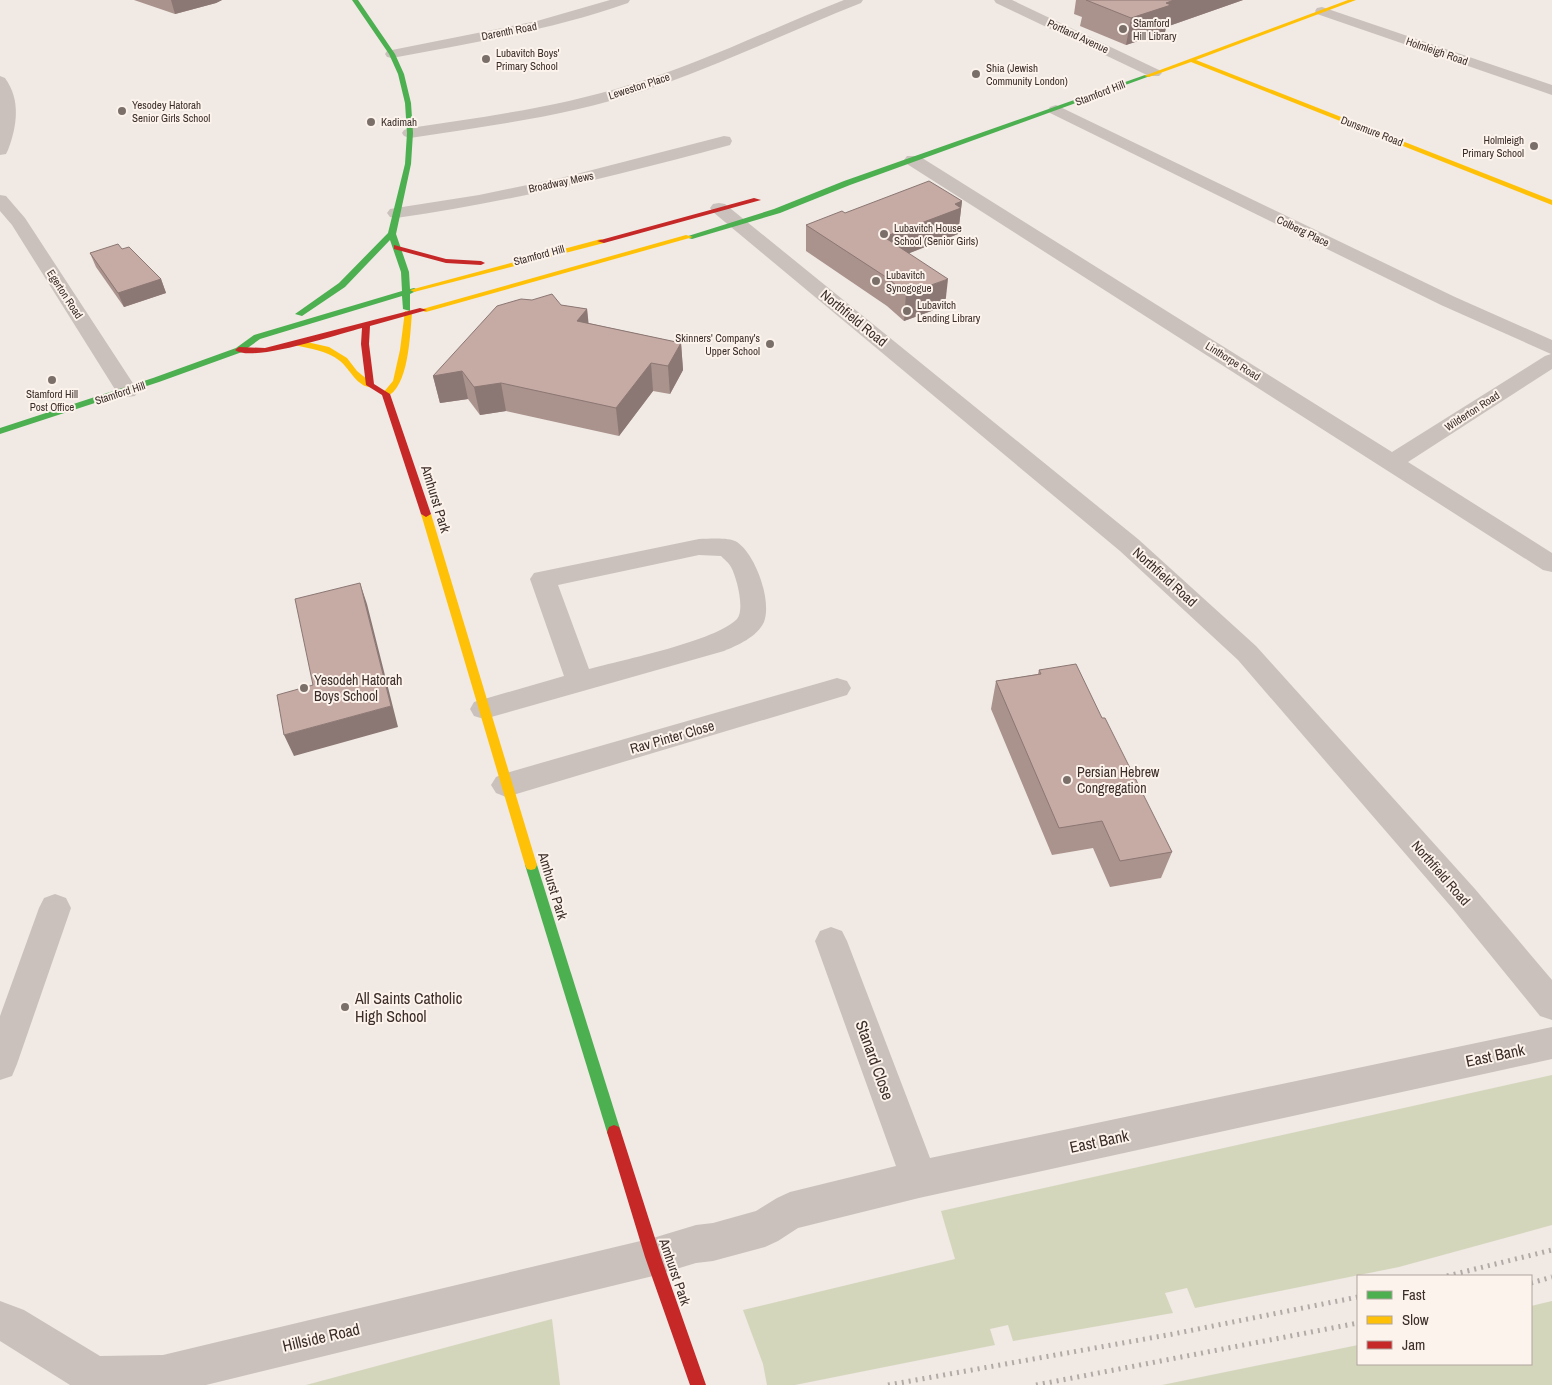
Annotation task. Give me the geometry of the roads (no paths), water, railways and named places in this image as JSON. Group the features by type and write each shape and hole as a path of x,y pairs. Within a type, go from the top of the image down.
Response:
{"main road":[{"path":"297,343 326,349 344,360 354,373 386,394 397,382 404,350 408,313 405,272 392,234 408,164 410,132 408,103 401,74 392,54 356,0"},
{"name":"Stamford Hill","path":"0,432 127,391 239,350 257,337 405,291 618,234 728,216 777,211 847,183 1056,110 1353,0"},
{"name":"Dunsmure Road","path":"1191,60 1552,203"},
{"name":"Stamford Hill","path":"795,192 847,183"},
{"name":"Stamford Hill","path":"239,350 265,351 634,252 728,216 770,197"},
{"path":"283,328 295,317 342,285 392,234"},
{"path":"618,234 634,252"},
{"path":"397,247 446,261 497,266"},
{"path":"369,274 376,250"},
{"path":"364,290 365,344 370,384"},
{"name":"Amhurst Park","path":"386,394 421,497 506,785 652,1257 696,1380"}],"street":[{"name":"Darenth Road","path":"392,54 533,26 570,17 623,0"},
{"name":"Leweston Place","path":"410,132 516,117 614,95 691,69 856,0"},
{"name":"Portland Avenue","path":"1001,0 1154,73"},
{"name":"Holmleigh Road","path":"1322,11 1552,90"},
{"path":"0,81 9,105 4,140 0,150"},
{"name":"Colberg Place","path":"1056,110 1448,301 1552,348"},
{"name":"Broadway Mews","path":"396,213 451,206 580,179 724,141"},
{"name":"Linthorpe Road","path":"914,160 1552,564"},
{"name":"Egerton Road","path":"0,200 19,222 127,391"},
{"name":"Northfield Road","path":"728,216 1129,545 1247,653 1464,899 1552,1006"},
{"name":"Wilderton Road","path":"1393,462 1552,360"},
{"path":"484,709 580,682 715,644 735,635 751,621 754,603 743,564 728,548 699,547 543,579 580,682"},
{"name":"Rav Pinter Close","path":"506,785 838,688"},
{"path":"0,1064 55,908"},
{"name":"Stanard Close","path":"831,941 919,1179"},
{"name":"East Bank","path":"652,1257 696,1244 713,1242 765,1228 790,1210 919,1179 1552,1043"},
{"name":"Hillside Road","path":"0,1321 10,1324 95,1377 163,1375 652,1257"}],"railway":[{"path":"1451,1275 1552,1250"},
{"path":"1532,1283 1552,1277"},
{"path":"888,1385 1173,1334 1357,1297"},
{"path":"1036,1385 1357,1323"}],"place":[{"name":"Stamford Hill Library","path":"1123,29"},
{"name":"Lubavitch Boys' Primary School","path":"486,59"},
{"name":"Shia (Jewish Community London)","path":"976,74"},
{"name":"Yesodey Hatorah Senior Girls School","path":"122,111"},
{"name":"Kadimah","path":"371,122"},
{"name":"Holmleigh Primary School","path":"1534,146"},
{"name":"Lubavitch House School (Senior Girls)","path":"884,234"},
{"name":"Lubavitch Synogogue","path":"876,281"},
{"name":"Lubavitch Lending Library","path":"907,311"},
{"name":"Skinners' Company's Upper School","path":"770,344"},
{"name":"Stamford Hill Post Office","path":"52,380"},
{"name":"Yesodeh Hatorah Boys School","path":"304,688"},
{"name":"Persian Hebrew Congregation","path":"1067,780"},
{"name":"All Saints Catholic High School","path":"345,1007"}]}
